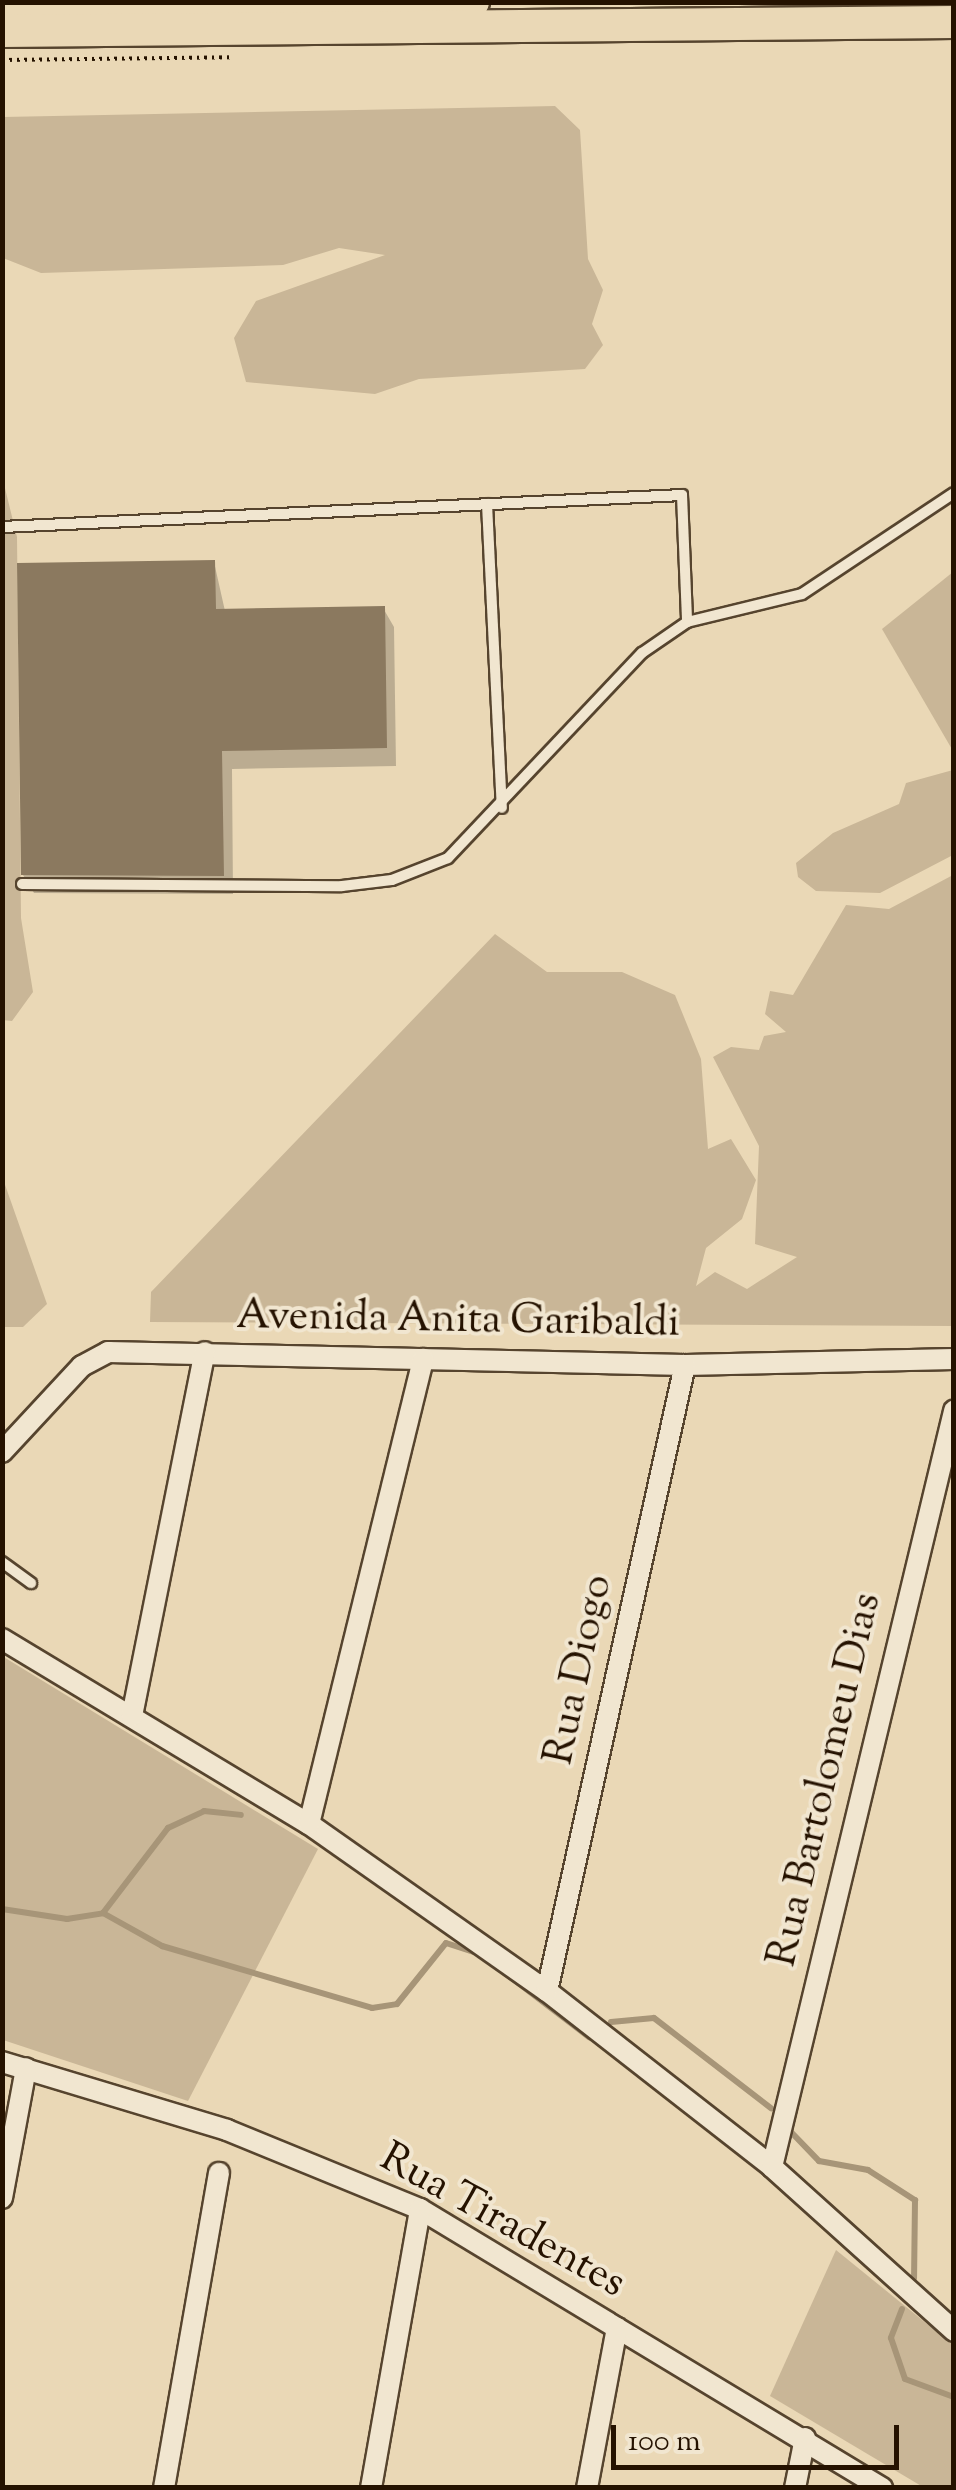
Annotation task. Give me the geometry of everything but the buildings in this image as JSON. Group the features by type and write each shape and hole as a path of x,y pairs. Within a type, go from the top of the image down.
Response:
{"main road":[{"path":"2,6 473,2"},
{"path":"2,31 954,22"}],"street":[{"name":"Avenida Anita Garibaldi","path":"2,1452 82,1366 108,1352 686,1365 954,1359"},
{"path":"132,1716 205,1352"},
{"path":"309,1824 423,1359"},
{"name":"Rua Diogo","path":"547,1990 686,1365"},
{"name":"Rua Bartolomeu Dias","path":"772,2166 954,1411"},
{"path":"2,1639 309,1824 547,1990 772,2166 954,2331"},
{"name":"Rua Tiradentes","path":"2,2062 227,2130 420,2209 882,2488"},
{"path":"2,2198 26,2068"},
{"path":"164,2488 219,2173"},
{"path":"371,2488 420,2209"},
{"path":"587,2488 617,2328"},
{"path":"795,2488 805,2438"}],"lane":[{"path":"22,884 392,880 448,858 502,808 642,653 687,622 802,594 954,493"},
{"path":"2,527 682,495 687,622"},
{"path":"487,504 502,808"},
{"path":"2,1562 31,1584"}],"shaded area":[{"path":"555,106 580,130 588,259 603,290 592,324 603,345 585,369 419,379 375,394 246,382 234,338 256,301 385,255 339,248 283,265 41,273 3,258 3,117"},
{"path":"2,476 17,537 21,918 33,992 12,1021 2,1020"},
{"path":"953,572 953,751 882,629"},
{"path":"953,770 953,855 880,893 816,891 798,877 796,863 833,833 899,804 906,783"},
{"path":"953,875 953,1326 150,1322 151,1292 495,934 547,972 622,972 675,995 701,1059 708,1149 731,1139 756,1180 742,1219 706,1248 696,1286 715,1272 747,1289 797,1257 755,1244 759,1146 713,1057 731,1047 759,1050 764,1036 786,1032 765,1014 770,991 793,995 846,905 889,909"},
{"path":"3,1179 47,1304 23,1327 3,1327"},
{"path":"2,1656 318,1849 188,2101 3,2040"},
{"path":"836,2250 953,2345 953,2487 923,2487 770,2396"}],"waterway":[{"path":"103,1913 168,1828 204,1811 241,1815"},
{"path":"2,1909 67,1919 103,1913 162,1946 372,2008 397,2004 446,1943 474,1952"},
{"path":"501,1970 589,2037"},
{"path":"611,2022 654,2018 771,2108"},
{"path":"792,2133 819,2161 868,2170 915,2200 914,2278"},
{"path":"902,2309 891,2338 905,2379 954,2397"}]}
